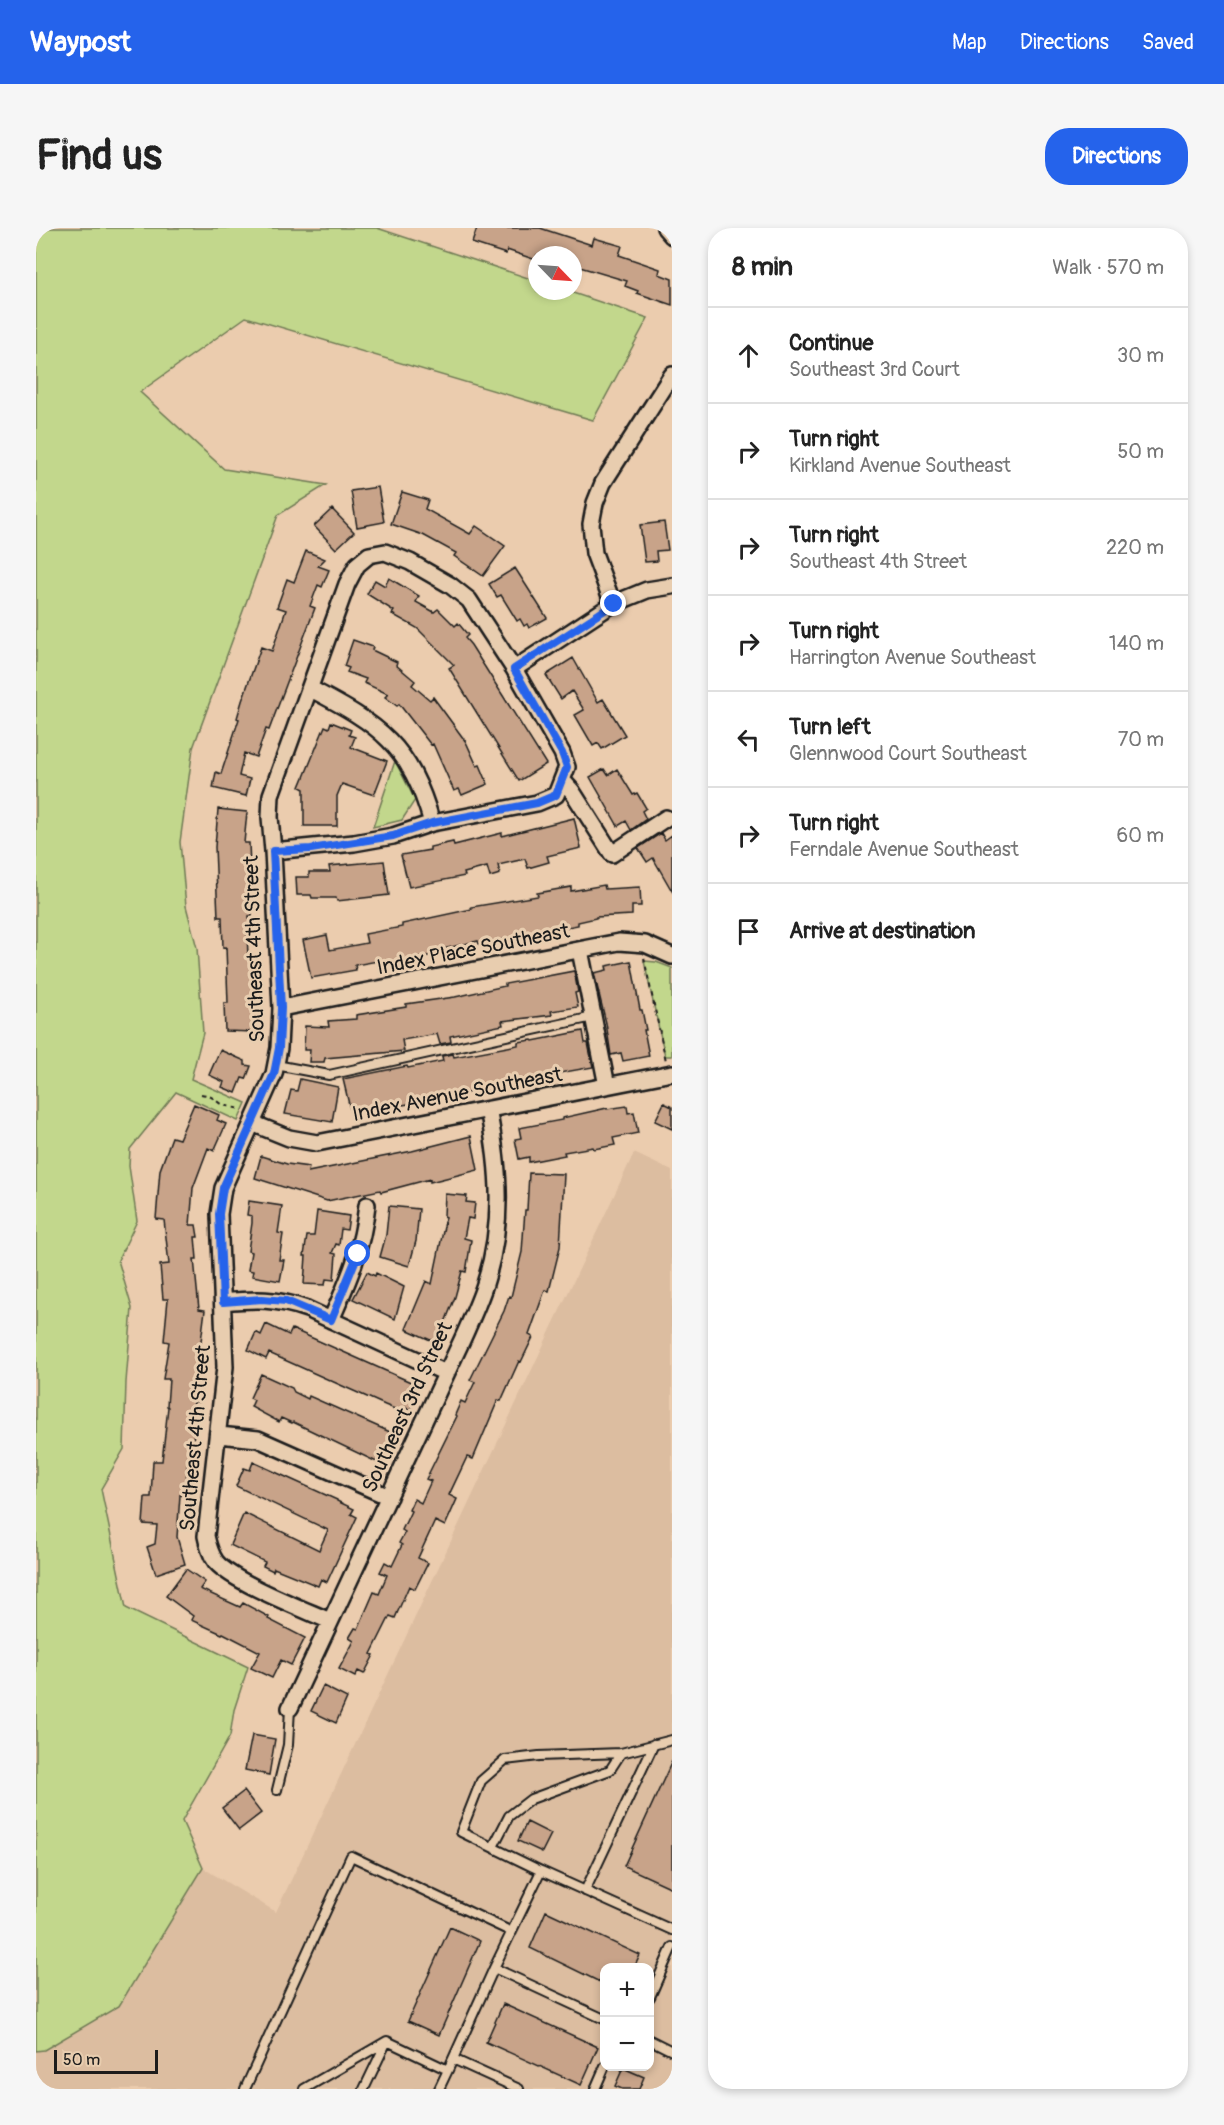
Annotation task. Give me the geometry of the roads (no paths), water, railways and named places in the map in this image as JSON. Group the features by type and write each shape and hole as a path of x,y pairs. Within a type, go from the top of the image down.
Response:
{"street":[{"path":"665,228 672,236"},
{"path":"614,604 594,553 591,524 595,503 603,483 672,375"},
{"name":"Southeast 4th Street","path":"330,1621 232,1575 217,1563 210,1552 206,1536 225,1367 219,1214 223,1188 274,1074 279,1048 281,1008 270,818 271,795 347,584 357,565 369,555 386,552 410,562 450,585 469,600 514,669"},
{"path":"273,851 354,843 393,836 432,823 537,803 556,795 567,767 562,753 514,669 614,604 647,590 672,586"},
{"path":"311,689 356,712 389,738 410,765 424,794 432,823"},
{"path":"563,781 572,791 612,854 666,818"},
{"name":"Index Place Southeast","path":"281,1008 619,942 640,944 672,956"},
{"path":"580,950 607,1086"},
{"name":"Index Avenue Southeast","path":"253,1120 289,1138 317,1143 670,1073"},
{"name":"Southeast 3rd Street","path":"290,1708 485,1284 496,1235 500,1194 496,1150 488,1110"},
{"path":"331,1320 358,1254 367,1205"},
{"path":"223,1302 262,1299 286,1301 446,1373"},
{"path":"219,1435 258,1439 389,1497"}],"lane":[{"path":"276,1065 329,1074 593,1017"},
{"path":"277,1790 288,1745 290,1708"},
{"path":"672,1740 621,1753 539,1756 505,1760 480,1781 461,1832 672,1930"},
{"path":"585,1891 654,1744"},
{"path":"493,1847 509,1816 531,1799 610,1770 621,1753"},
{"path":"245,2089 351,1856 512,1932"},
{"path":"439,2089 541,1871"},
{"path":"654,1988 672,1947"},
{"path":"495,1968 600,2017"},
{"path":"387,2041 448,2070"},
{"path":"304,2089 387,2041"},
{"path":"364,2089 387,2041"},
{"path":"654,2042 672,2050"},
{"path":"453,2059 519,2089"},
{"path":"595,2089 603,2071"}]}
